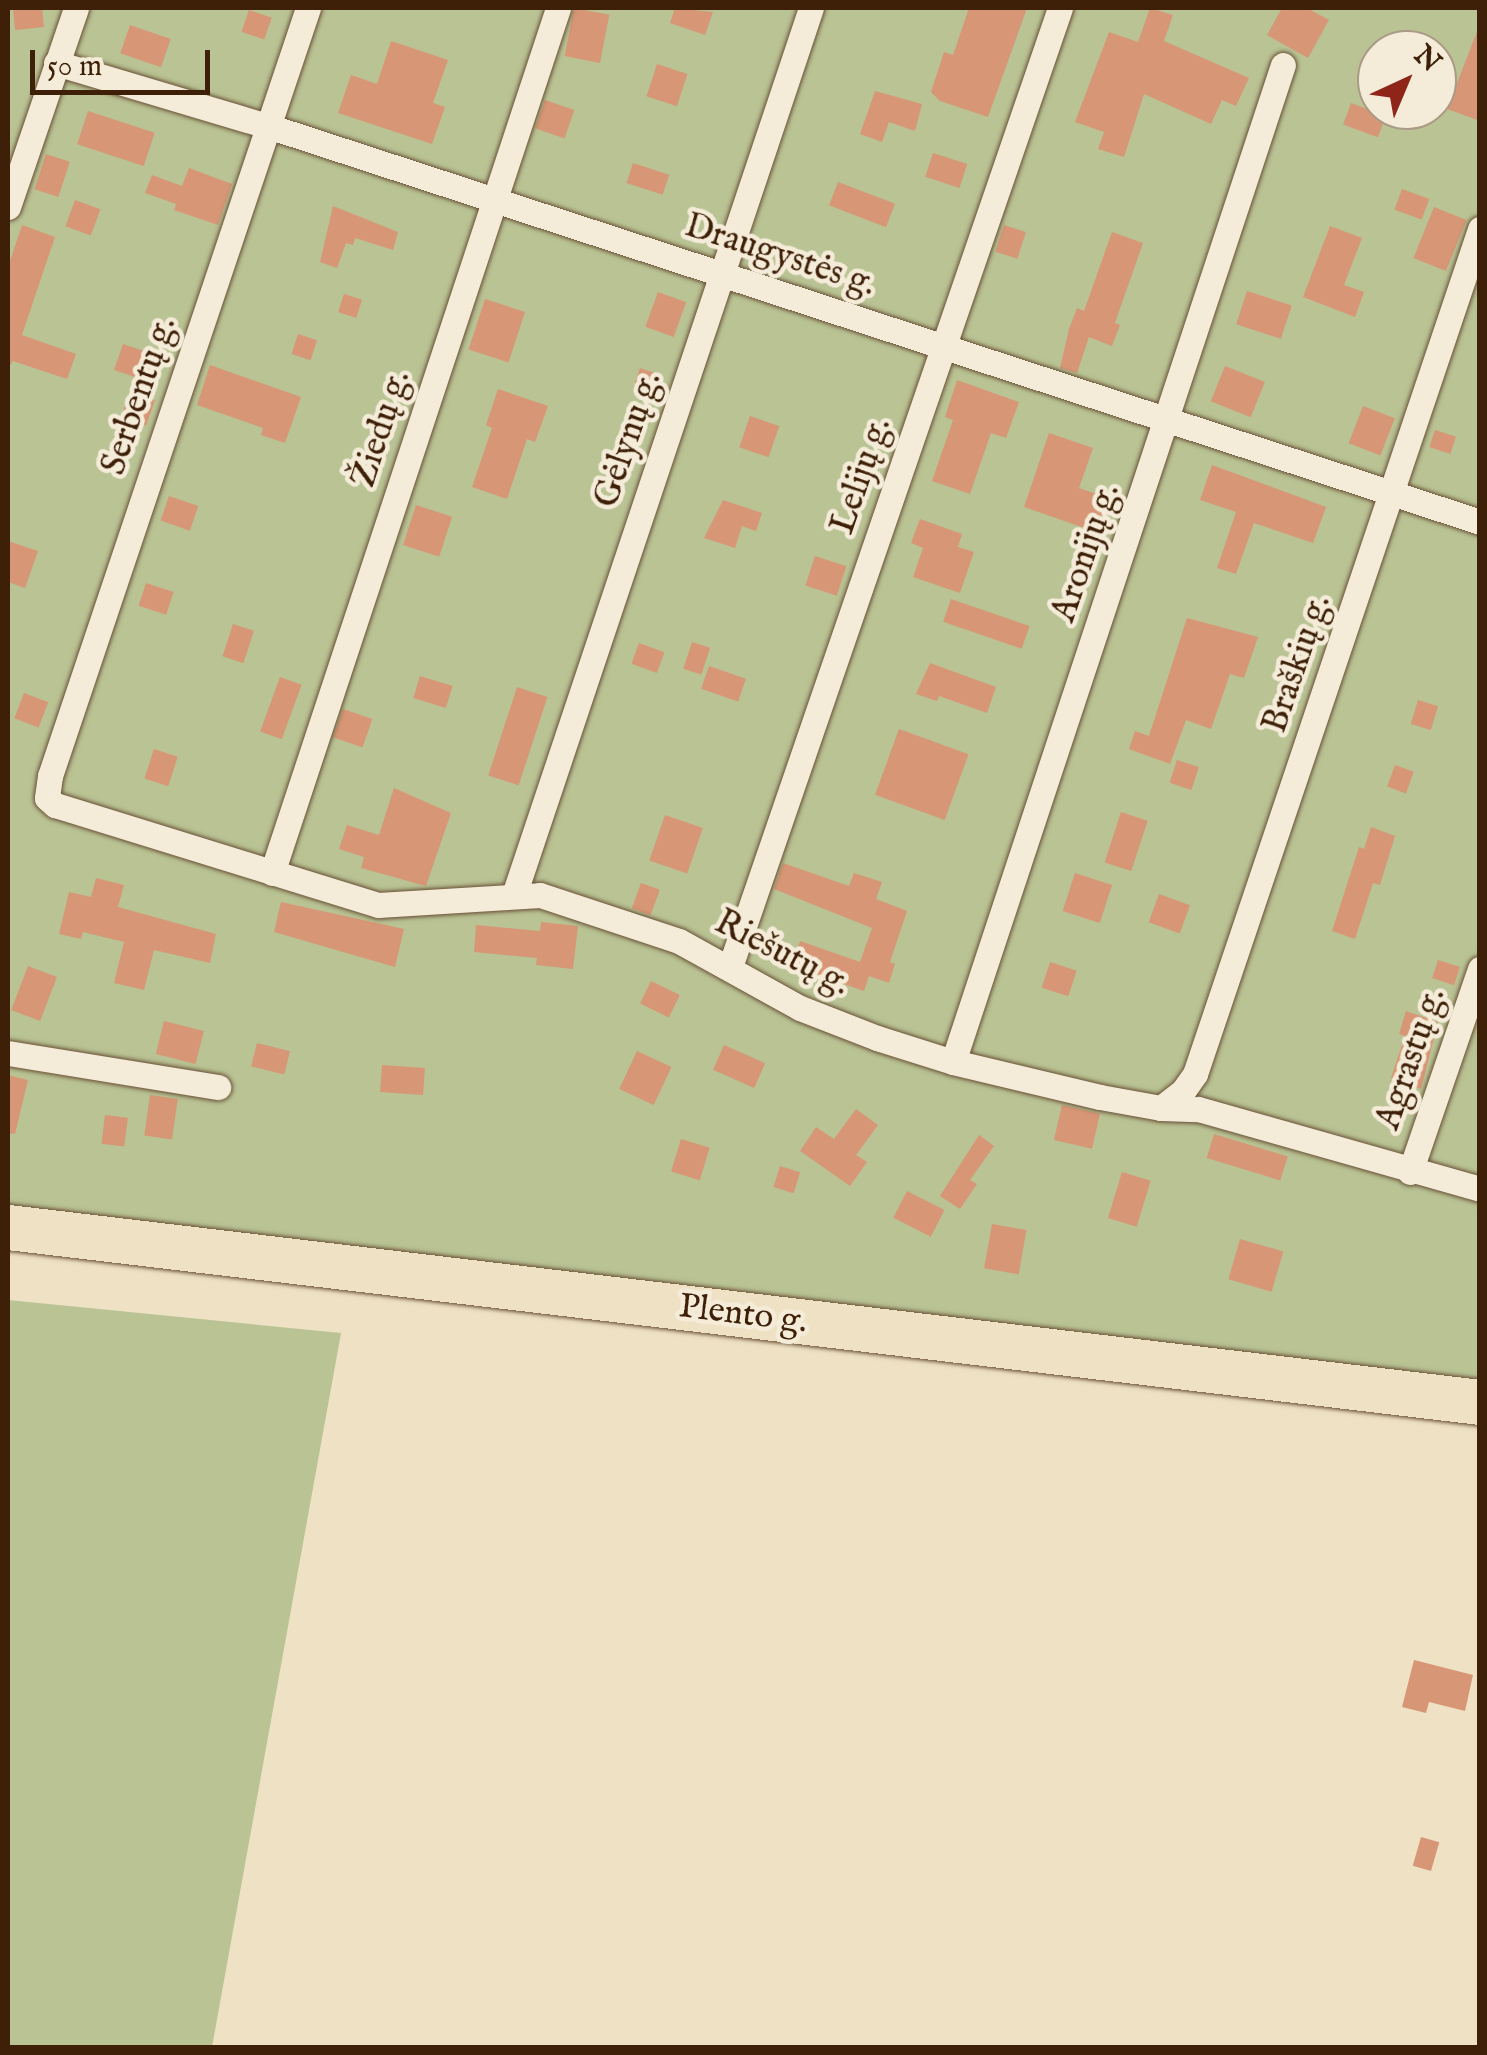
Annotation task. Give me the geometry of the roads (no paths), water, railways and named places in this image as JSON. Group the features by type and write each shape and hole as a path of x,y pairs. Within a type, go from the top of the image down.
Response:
{"highway":[{"name":"Plento g.","path":"8,1227 1480,1402"}],"street":[{"path":"8,207 76,8"},
{"name":"Serbentų g.","path":"55,805 47,798 50,776 308,8"},
{"name":"Žiedų g.","path":"272,873 558,8"},
{"name":"Gėlynų g.","path":"514,895 811,8"},
{"name":"Lelijų g.","path":"730,967 1060,8"},
{"name":"Draugystės g.","path":"56,63 268,126 1480,522"},
{"name":"Aronijų g.","path":"953,1062 1282,65"},
{"name":"Braškių g.","path":"1161,1108 1183,1091 1195,1074 1480,229"},
{"name":"Riešutų g.","path":"55,805 378,904 540,894 679,941 800,1008 953,1062 1161,1108 1198,1108 1480,1189"},
{"name":"Agrastų g.","path":"1410,1172 1480,969"},
{"path":"8,1053 218,1086"}]}
